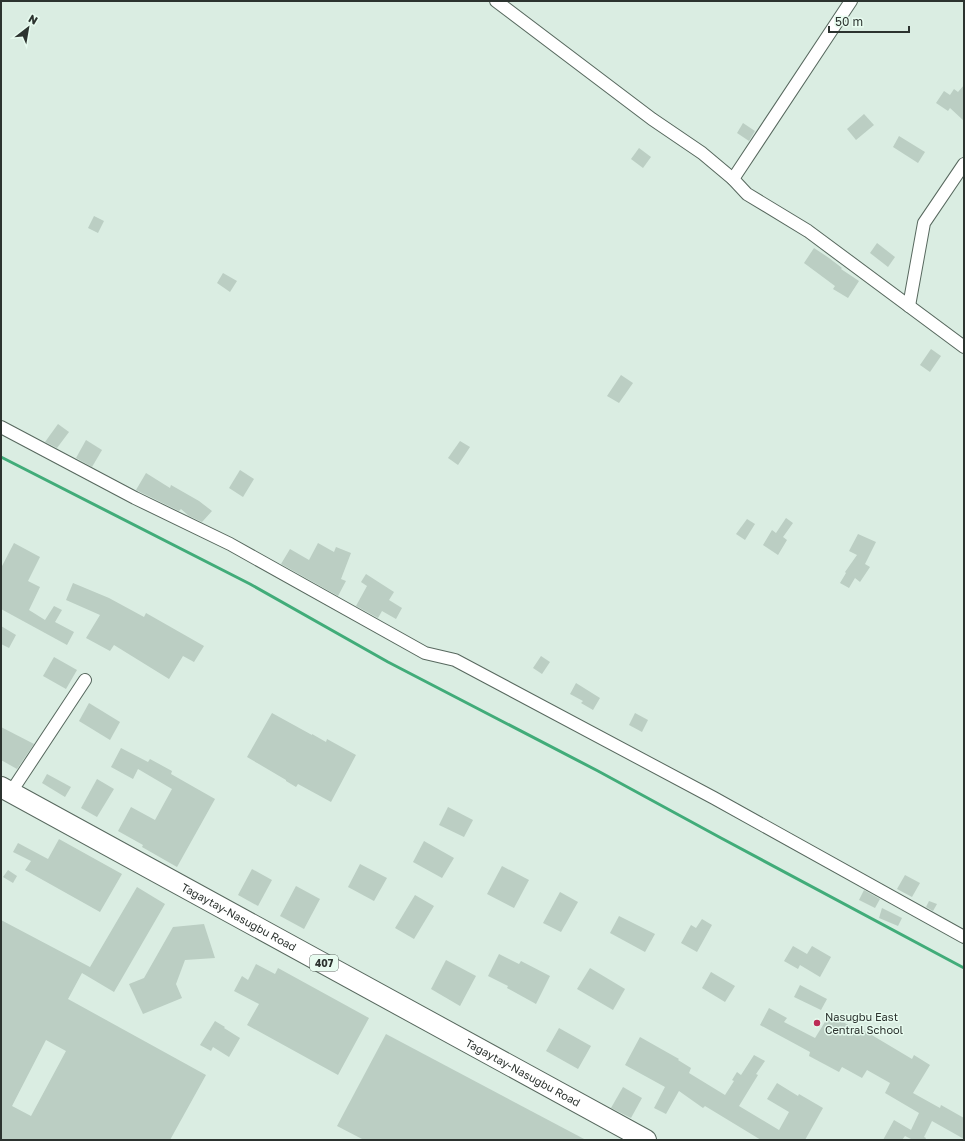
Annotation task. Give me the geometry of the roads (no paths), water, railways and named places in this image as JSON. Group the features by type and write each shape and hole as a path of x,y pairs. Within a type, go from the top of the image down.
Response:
{"main road":[{"name":"Tagaytay-Nasugbu Road","path":"6,790 646,1140"}],"street":[{"path":"496,1 652,119 702,153 733,179 747,194 808,231 964,347"},
{"path":"733,179 851,1"},
{"path":"909,306 924,223 964,164"},
{"path":"1,427 135,498 230,544 425,653 455,660 469,667 714,798 964,937"},
{"path":"6,790 86,680"}],"waterway":[{"path":"1,457 250,584 388,662 598,771 964,968"}],"place":[{"name":"Nasugbu East Central School","path":"817,1023"}]}
